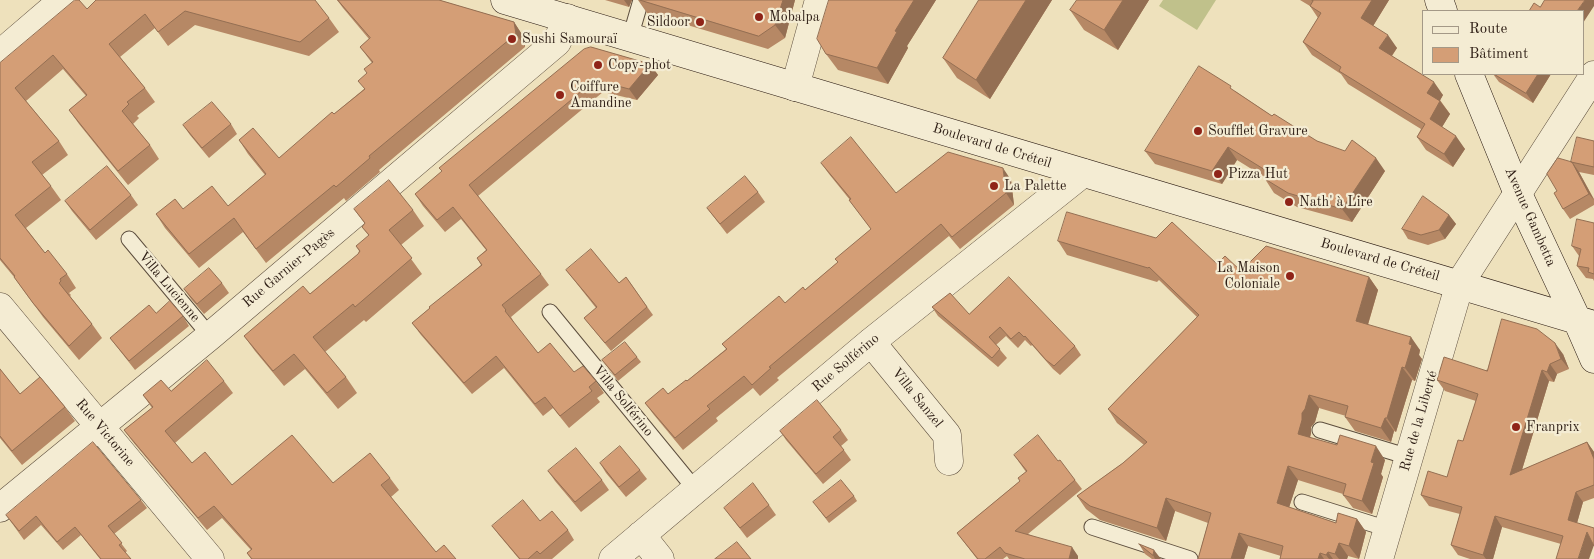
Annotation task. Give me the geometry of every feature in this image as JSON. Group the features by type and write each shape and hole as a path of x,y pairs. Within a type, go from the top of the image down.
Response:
{"street":[{"path":"0,54 64,0"},
{"name":"Boulevard de Créteil","path":"505,0 1586,322"},
{"path":"795,87 819,0"},
{"name":"Rue Garnier-Pagès","path":"0,508 210,336 557,42 567,18"},
{"name":"Avenue Gambetta","path":"1469,75 1518,194 1586,322 1594,359"},
{"name":"Rue de la Liberté","path":"1379,559 1460,284 1594,75"},
{"name":"Rue Solférino","path":"613,559 871,342 1083,173"},
{"name":"Rue Victorine","path":"0,307 210,559"},
{"name":"Villa Sanzel","path":"871,342 948,435 949,461"},
{"path":"640,535 660,559"}],"lane":[{"path":"630,38 641,0"},
{"name":"Villa Lucienne","path":"129,239 210,336"},
{"name":"Villa Solférino","path":"550,312 695,489"},
{"path":"1320,430 1409,457"},
{"path":"1302,502 1388,529"},
{"path":"1092,527 1190,559"}],"green space":[{"path":"1163,0 1216,0 1197,30 1159,6"}],"building":[{"path":"75,0 79,0 87,9 96,0 315,0 329,18 300,42 185,11 158,32 145,14 109,44 145,88 127,102 129,104 122,111 150,145 118,171 69,110 87,95 53,55 15,88 59,141 32,162 51,186 15,215 45,253 48,250 67,274 60,279 59,283 92,324 69,346 33,303 0,258 0,63"},
{"path":"338,0 439,0 514,22 516,34 369,156 370,158 336,187 334,185 256,249 234,218 189,254 156,214 175,199 183,209 212,186 228,206 266,174 239,140 253,128 279,158 332,112 334,114 365,89 358,81 367,73 364,69 373,62 360,47 370,38"},
{"path":"640,0 783,0 775,25 759,36"},
{"path":"829,0 914,0 895,31 897,32 877,68 826,54 817,39"},
{"path":"979,0 1026,0 976,80 943,58"},
{"path":"1077,0 1123,0 1104,30 1070,10"},
{"path":"1372,0 1361,18 1388,35 1379,48 1434,82 1427,93 1440,101 1430,119 1456,136 1444,154 1417,137 1425,124 1339,71 1341,67 1303,42 1321,13 1310,6 1313,1"},
{"path":"1545,0 1585,0 1578,10 1530,10 1534,3 1540,7"},
{"path":"591,47 650,64 629,89 595,80 469,185 541,274 502,305 505,311 538,353 550,343 574,372 583,366 596,381 589,387 592,391 560,416 545,397 535,404 496,356 464,383 412,323 482,265 477,258 487,250 453,207 437,220 415,194 442,171 439,168 584,49"},
{"path":"1199,66 1231,86 1230,88 1272,116 1274,114 1317,141 1345,151 1352,140 1376,158 1342,209 1288,193 1265,179 1270,173 1228,147 1212,171 1145,151"},
{"path":"1496,75 1537,75 1526,93"},
{"path":"212,102 231,124 202,148 183,125"},
{"path":"851,137 896,193 948,152 1003,168 1006,193 952,237 941,224 769,367 771,368 752,385 744,376 707,406 710,409 675,438 645,403 663,388 668,394 687,381 727,349 722,344 779,296 785,303 803,287 805,290 838,262 835,259 871,229 849,200 851,199 821,163"},
{"path":"1577,137 1594,141 1594,167 1571,162"},
{"path":"1558,158 1572,162 1589,194 1563,209 1554,193 1557,191 1547,174"},
{"path":"107,166 131,195 90,230 65,201"},
{"path":"745,176 758,192 720,224 707,208"},
{"path":"389,180 413,210 389,230 412,258 355,307 353,304 313,337 346,377 327,393 294,354 273,371 244,336 303,286 310,294 358,254 360,251 356,246 369,235 362,227 365,223 354,209"},
{"path":"1423,196 1449,215 1439,230 1421,235 1402,229"},
{"path":"1067,212 1156,238 1172,222 1217,264 1225,256 1241,271 1266,246 1369,277 1356,321 1411,337 1409,344 1412,345 1405,368 1402,367 1387,418 1385,418 1381,428 1345,417 1348,406 1309,395 1302,413 1298,434 1337,445 1340,435 1376,446 1371,462 1374,463 1362,501 1343,495 1346,484 1288,466 1277,503 1336,523 1338,513 1357,519 1349,546 1339,543 1335,554 1328,552 1326,555 1320,553 1318,559 1280,559 1283,546 1239,533 1231,559 1198,559 1211,513 1166,498 1157,528 1090,506 1077,496 1123,463 1147,442 1108,409 1199,315 1149,267 1058,241"},
{"path":"1577,219 1594,223 1594,274 1588,272 1589,268 1577,266 1581,249 1572,246"},
{"path":"591,249 619,283 626,277 647,307 605,343 584,318 597,307 566,270"},
{"path":"209,268 222,283 197,304 184,289"},
{"path":"1009,277 1075,346 1054,366 1046,360 1025,336 1019,332 1011,339 1000,327 989,337 1000,349 992,358 932,307 950,293 969,314"},
{"path":"170,301 183,316 129,361 110,338 149,305 156,313"},
{"path":"1502,319 1537,329 1555,343 1561,359 1550,364 1547,372 1542,370 1510,475 1587,442 1594,459 1594,485 1576,492 1568,520 1594,528 1594,546 1587,532 1578,559 1556,559 1563,536 1495,516 1483,555 1451,545 1462,507 1421,495 1428,471 1447,477 1458,440 1463,441 1478,394 1437,380 1444,357 1487,371"},
{"path":"625,342 637,357 615,375 602,360"},
{"path":"207,360 224,381 165,431 192,463 205,452 232,485 292,435 333,483 370,453 390,478 381,485 436,552 444,545 456,559 252,559 247,553 252,549 214,506 198,518 124,430 153,407 143,395 161,380 171,391"},
{"path":"0,369 20,394 40,377 65,407 12,451 0,436"},
{"path":"817,400 841,430 833,437 844,450 816,474 780,431"},
{"path":"1038,435 1075,480 1015,531 1072,547 1069,559 1025,559 1005,553 1000,547 985,559 978,559 957,533 1020,481 1018,478 1027,471 1014,455"},
{"path":"93,442 141,500 108,526 122,543 119,545 131,559 101,559 75,527 57,542 36,516 19,531 6,515"},
{"path":"620,446 640,470 619,487 600,463"},
{"path":"576,448 602,480 575,502 548,471"},
{"path":"841,480 854,496 826,518 813,502"},
{"path":"753,483 769,505 740,528 724,508"},
{"path":"523,500 540,521 552,511 568,530 540,554 537,551 528,559 520,559 492,526"},
{"path":"737,542 751,559 715,559"},
{"path":"1139,544 1154,550 1153,555"}],"place":[{"name":"Mobalpa","path":"759,17"},
{"name":"Sildoor","path":"700,22"},
{"name":"Sushi Samouraï","path":"512,39"},
{"name":"Copy-phot","path":"598,65"},
{"name":"Coiffure Amandine","path":"560,95"},
{"name":"Soufflet Gravure","path":"1198,131"},
{"name":"Pizza Hut","path":"1218,174"},
{"name":"La Palette","path":"994,186"},
{"name":"Nath' à Lire","path":"1289,202"},
{"name":"La Maison Coloniale","path":"1290,276"},
{"name":"Franprix","path":"1516,427"}]}
